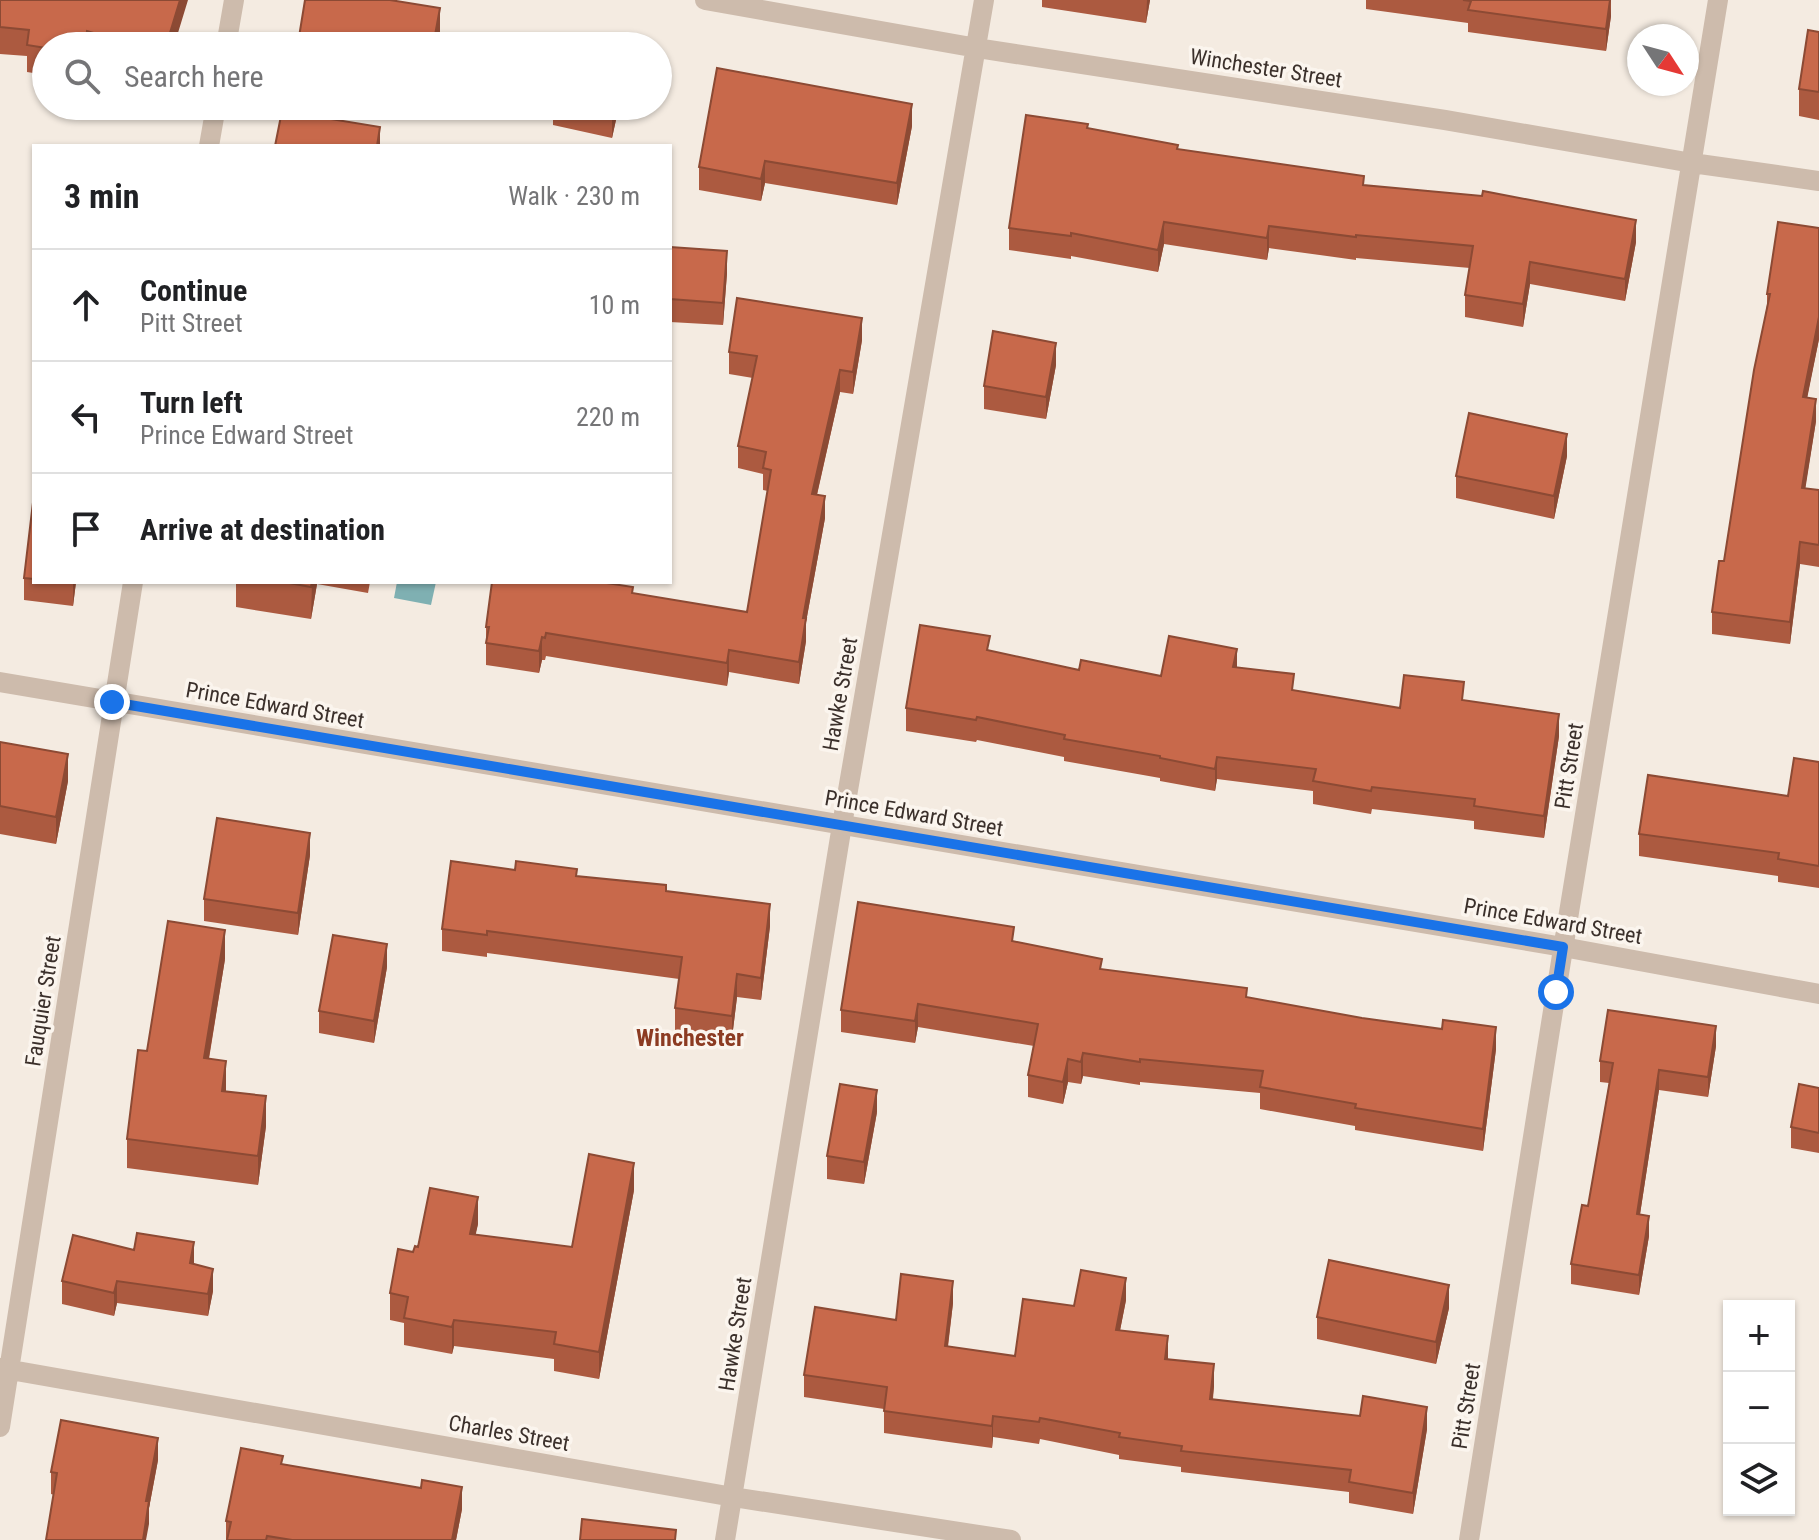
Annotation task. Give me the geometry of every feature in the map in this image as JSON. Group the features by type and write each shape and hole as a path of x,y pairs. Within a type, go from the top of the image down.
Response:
{"street":[{"path":"228,32 234,0"},
{"name":"Winchester Street","path":"705,0 977,48 1819,181"},
{"name":"Hawke Street","path":"725,1540 842,825 984,0"},
{"name":"Pitt Street","path":"1469,1540 1718,0"},
{"path":"209,144 214,120"},
{"name":"Fauquier Street","path":"0,1427 5,1368 133,584"},
{"name":"Prince Edward Street","path":"0,682 1563,947 1819,994"},
{"name":"Charles Street","path":"5,1368 733,1497 1011,1540"}],"water":[{"path":"397,584 436,584 431,605 394,598"}],"building":[{"path":"0,0 180,0 170,32 32,32 32,46 27,45 29,30 0,27"},
{"path":"305,0 390,0 440,8 436,32 300,32"},
{"path":"1463,0 1610,0 1606,29 1468,10 1471,1"},
{"path":"1808,30 1819,32 1819,92 1799,89"},
{"path":"717,68 912,104 897,183 765,161 761,179 699,167"},
{"path":"1026,115 1088,124 1087,128 1178,145 1177,149 1364,176 1363,185 1482,196 1483,191 1636,220 1625,279 1530,262 1523,304 1465,295 1473,246 1356,237 1269,226 1267,238 1164,222 1158,250 1071,233 1071,236 1009,228"},
{"path":"280,120 337,120 380,127 377,144 275,144"},
{"path":"1778,222 1819,228 1819,317 1803,397 1816,399 1802,488 1819,490 1819,545 1800,542 1790,622 1712,612 1719,561 1724,561 1754,370 1770,294 1767,294"},
{"path":"672,247 727,251 723,303 672,299"},
{"path":"737,298 862,318 853,372 840,370 812,494 825,496 803,618 806,618 799,662 729,650 727,663 546,633 539,651 486,643 492,584 613,584 633,587 632,593 747,612 771,470 763,468 766,452 738,446 757,356 729,352"},
{"path":"993,331 1056,343 1046,397 984,386"},
{"path":"1469,413 1567,434 1554,496 1456,476"},
{"path":"32,511 32,579 24,578"},
{"path":"920,625 990,636 987,650 1079,670 1081,660 1161,676 1169,636 1237,649 1233,667 1294,674 1292,690 1400,708 1404,675 1464,682 1462,700 1559,714 1544,816 1474,806 1475,799 1372,787 1371,791 1313,781 1316,769 1217,757 1215,769 1064,739 1065,735 977,717 976,720 906,708"},
{"path":"0,742 68,754 56,817 0,806"},
{"path":"1794,758 1819,762 1819,866 1778,859 1779,853 1639,834 1648,775 1788,796"},
{"path":"217,818 310,833 298,913 204,899"},
{"path":"451,861 515,870 516,861 577,869 576,876 666,885 666,891 770,904 761,978 737,974 732,1016 675,1008 682,957 487,931 487,935 442,929"},
{"path":"858,902 1014,927 1012,941 1102,959 1100,969 1247,988 1246,997 1362,1018 1442,1029 1443,1020 1496,1027 1483,1129 1355,1108 1356,1104 1260,1087 1263,1071 1140,1059 1140,1062 1083,1053 1081,1062 1068,1059 1063,1082 1028,1075 1038,1024 918,1004 915,1021 841,1010"},
{"path":"168,921 225,930 204,1058 226,1061 222,1091 266,1096 258,1156 127,1139 138,1050 147,1051"},
{"path":"333,935 387,944 374,1021 319,1011"},
{"path":"1608,1010 1716,1026 1708,1077 1659,1070 1637,1214 1649,1216 1639,1275 1571,1264 1582,1205 1588,1206 1613,1063 1600,1061"},
{"path":"840,1084 877,1090 864,1162 827,1156"},
{"path":"1799,1084 1819,1088 1819,1133 1791,1127"},
{"path":"589,1154 634,1163 599,1352 554,1344 556,1332 454,1320 452,1327 404,1318 408,1297 390,1293 398,1249 413,1252 415,1246 418,1247 430,1188 478,1197 470,1234 572,1247"},
{"path":"137,1233 194,1242 190,1263 213,1269 208,1294 117,1281 114,1293 62,1281 73,1235 134,1250"},
{"path":"1329,1260 1449,1285 1436,1342 1317,1317"},
{"path":"1081,1270 1126,1278 1116,1330 1168,1336 1165,1359 1214,1364 1210,1399 1360,1416 1363,1396 1427,1407 1413,1493 1349,1482 1351,1470 1181,1451 1182,1446 1119,1437 1120,1433 1040,1418 1039,1422 993,1416 992,1426 884,1411 887,1387 804,1375 815,1307 896,1320 901,1274 953,1281 945,1346 1015,1356 1023,1299 1074,1306"},
{"path":"61,1420 158,1438 146,1501 149,1501 143,1540 46,1540 57,1473 51,1472"},
{"path":"241,1448 283,1456 281,1464 421,1488 422,1480 462,1487 452,1540 292,1540 267,1536 266,1540 227,1540 231,1522 226,1521"},
{"path":"582,1519 676,1530 675,1540 580,1540"}],"district":[{"name":"Winchester","path":"690,1038"}],"route":[{"path":"112,702 1563,947 1556,992"}]}
